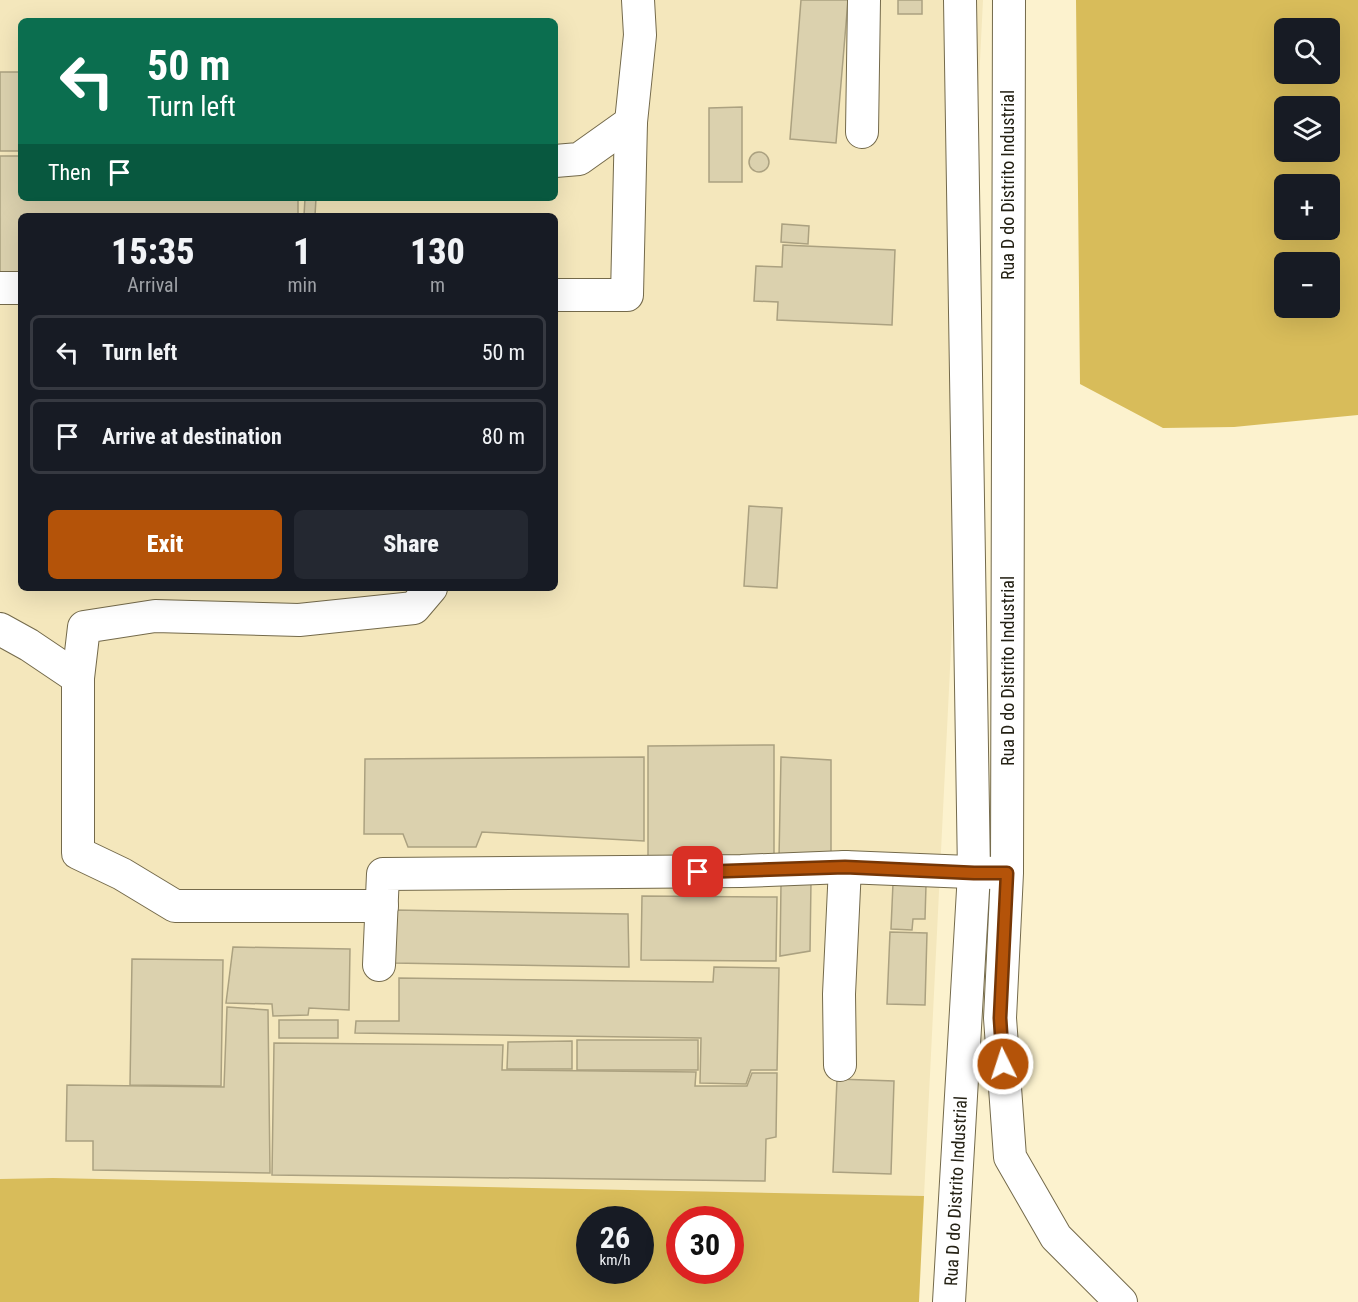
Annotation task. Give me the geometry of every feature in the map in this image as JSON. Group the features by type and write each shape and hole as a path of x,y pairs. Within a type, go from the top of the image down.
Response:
{"street":[{"path":"558,295 627,295 631,122 640,35 638,0"},
{"path":"862,132 864,0"},
{"name":"Rua D do Distrito Industrial","path":"949,1302 974,873 960,0"},
{"name":"Rua D do Distrito Industrial","path":"1009,0 1007,873 1000,1018 1010,1157 1056,1237 1121,1302"},
{"path":"558,161 579,159 631,122"},
{"path":"0,288 18,288"},
{"path":"382,906 176,906 122,874 78,853 78,678 84,627 155,616 299,621 414,608 428,591"},
{"path":"0,629 29,645 78,678"},
{"path":"840,1065 839,993 845,867"},
{"path":"379,964 383,874 741,871 845,867 1007,873"}],"shaded area":[{"path":"0,0 983,0 924,1196 0,1190"},
{"path":"1076,0 1358,0 1358,415 1234,427 1163,428 1080,384"},
{"path":"53,1178 924,1196 919,1302 0,1302 0,1179"}],"building":[{"path":"801,0 848,0 836,143 790,139"},
{"path":"898,0 922,0 922,14 898,14"},
{"path":"0,72 18,72 18,151 0,151"},
{"path":"742,107 742,182 709,182 709,108"},
{"path":"759,152 766,155 769,162 766,169 759,172 752,169 749,162 752,155"},
{"path":"0,156 18,156 18,201 298,201 298,213 18,213 18,276 0,276"},
{"path":"305,201 316,201 315,213 304,213"},
{"path":"782,224 809,226 808,244 781,242"},
{"path":"783,245 895,250 892,325 777,320 778,302 754,301 756,266 782,267"},
{"path":"749,506 782,508 777,588 744,586"},
{"path":"774,745 774,860 648,861 648,746"},
{"path":"644,757 644,841 482,832 476,847 408,847 403,834 364,834 365,759"},
{"path":"781,757 831,760 831,862 779,858"},
{"path":"811,881 810,951 780,956 781,884"},
{"path":"893,883 926,885 925,919 913,919 912,930 891,929"},
{"path":"642,896 777,897 776,961 641,960"},
{"path":"394,910 628,914 629,967 393,963"},
{"path":"890,932 927,933 925,1005 887,1004"},
{"path":"233,947 350,949 349,1010 309,1008 308,1015 273,1016 272,1004 226,1003"},
{"path":"132,959 223,960 221,1086 130,1085"},
{"path":"714,967 779,968 777,1070 751,1070 746,1084 700,1083 701,1038 355,1033 356,1021 399,1021 399,978 713,982"},
{"path":"227,1007 268,1010 270,1173 93,1170 93,1141 66,1141 67,1085 224,1087"},
{"path":"279,1020 338,1020 338,1038 279,1038"},
{"path":"577,1040 698,1040 698,1070 577,1070"},
{"path":"572,1041 572,1069 507,1069 508,1042"},
{"path":"274,1043 503,1045 502,1070 696,1072 695,1086 747,1086 752,1073 777,1073 776,1137 766,1139 765,1181 272,1175"},
{"path":"837,1079 894,1081 891,1174 833,1172"}],"route":[{"path":"698,872 845,867 1007,873 1000,1018 1003,1064"}]}
